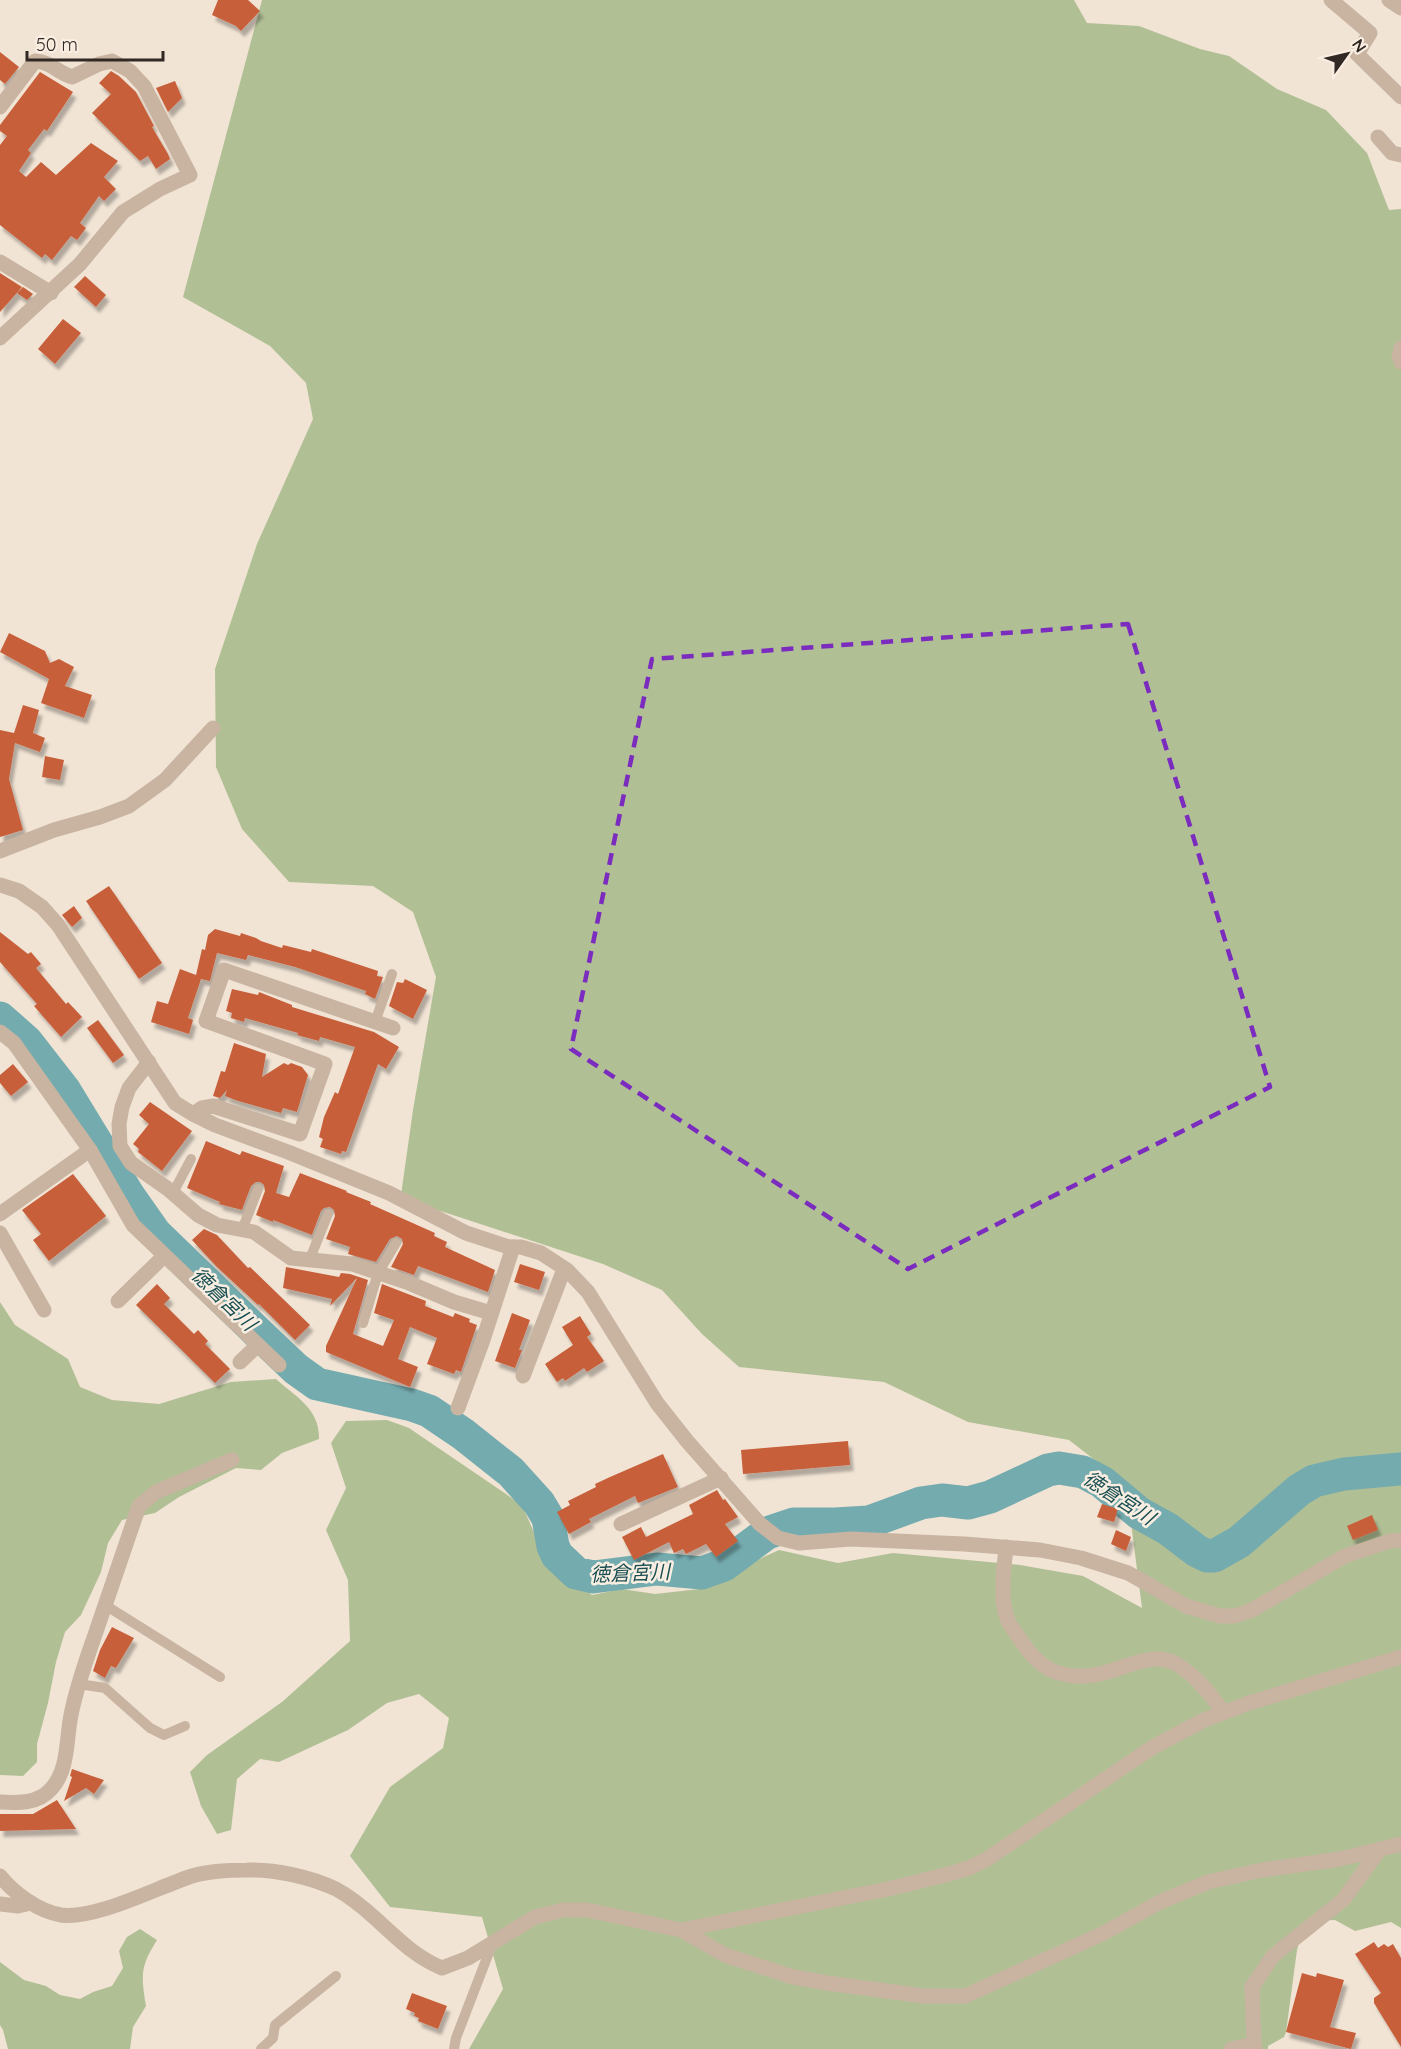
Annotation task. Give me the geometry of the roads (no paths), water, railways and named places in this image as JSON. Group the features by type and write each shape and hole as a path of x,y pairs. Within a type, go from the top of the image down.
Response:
{"street":[{"path":"1331,0 1370,33 1358,54 1401,97"},
{"path":"1389,0 1401,8"},
{"path":"0,108 35,61 45,62 72,77 99,64 112,61 130,71 144,86 190,175 160,189 123,212 80,264 0,338"},
{"path":"1378,137 1392,153 1401,155"},
{"path":"0,262 51,293"},
{"path":"1401,348 1401,362"},
{"path":"0,851 54,830 129,806 170,776 213,728"},
{"path":"0,885 19,891 42,907 58,925 175,1103 215,1125 389,1193 466,1233 541,1253 564,1269 588,1292 657,1403 687,1441 760,1524 778,1538 799,1543 851,1539 1040,1550 1081,1558 1128,1573 1196,1610 1220,1616 1235,1616 1252,1610 1345,1557 1390,1541 1401,1540"},
{"path":"193,1114 202,1108 213,1106 300,1134 326,1064 206,1021 224,970 393,1028"},
{"path":"0,1032 14,1043 90,1150 133,1225 279,1365"},
{"path":"149,1062 129,1088 122,1107 119,1124 120,1146 131,1162 198,1215 217,1225 263,1237 291,1258 347,1263 409,1282 454,1302 491,1313"},
{"path":"0,1214 90,1150"},
{"path":"0,1233 44,1310"},
{"path":"458,1408 513,1247"},
{"path":"118,1300 164,1256"},
{"path":"523,1376 564,1269"},
{"path":"240,1362 258,1344"},
{"path":"0,1802 32,1801 52,1789 61,1774 79,1684 139,1506 156,1492 232,1460"},
{"path":"621,1524 721,1478"},
{"path":"1006,1547 1003,1592 1008,1620 1026,1650 1037,1662 1049,1669 1068,1675 1094,1675 1154,1659 1167,1660 1202,1685 1223,1712"},
{"path":"681,1930 888,1889 969,1868 987,1859 1153,1747 1223,1712 1401,1658"},
{"path":"0,1876 31,1903 63,1915 102,1909 211,1872 249,1869 279,1873 318,1882 338,1890 374,1917 406,1948 427,1962 442,1968 468,1958 535,1917 563,1910 587,1910 681,1930 725,1955 793,1977 924,1996 965,1995 1072,1948 1160,1902 1200,1885 1262,1870 1340,1859 1401,1844"},
{"path":"1232,2049 1254,2047 1252,1987 1273,1956 1343,1900 1380,1849"},
{"path":"0,1904 18,1906 31,1903"}],"lane":[{"path":"375,1022 392,974"},
{"path":"173,1193 191,1160"},
{"path":"242,1230 258,1189"},
{"path":"309,1261 328,1214"},
{"path":"363,1323 378,1273 396,1243"},
{"path":"105,1605 220,1677"},
{"path":"79,1684 105,1689 150,1728 164,1735 185,1726"},
{"path":"454,2049 456,2038 494,1941"},
{"path":"261,2049 273,2038 275,2025 336,1976"}],"waterway":[{"name":"徳倉宮川","path":"0,1018 26,1041 65,1091 129,1196 155,1233 252,1327 296,1369 317,1384 412,1405 429,1411 463,1434 511,1472 539,1503 548,1518 557,1555 576,1573 593,1577 657,1569 702,1573 724,1565 767,1533 794,1524 869,1522 921,1503 942,1500 968,1503 990,1497 1048,1470 1059,1468 1083,1472 1102,1482 1139,1513 1168,1529 1197,1551 1207,1556 1214,1556 1239,1542 1299,1490 1314,1481 1344,1474 1401,1469"}]}
